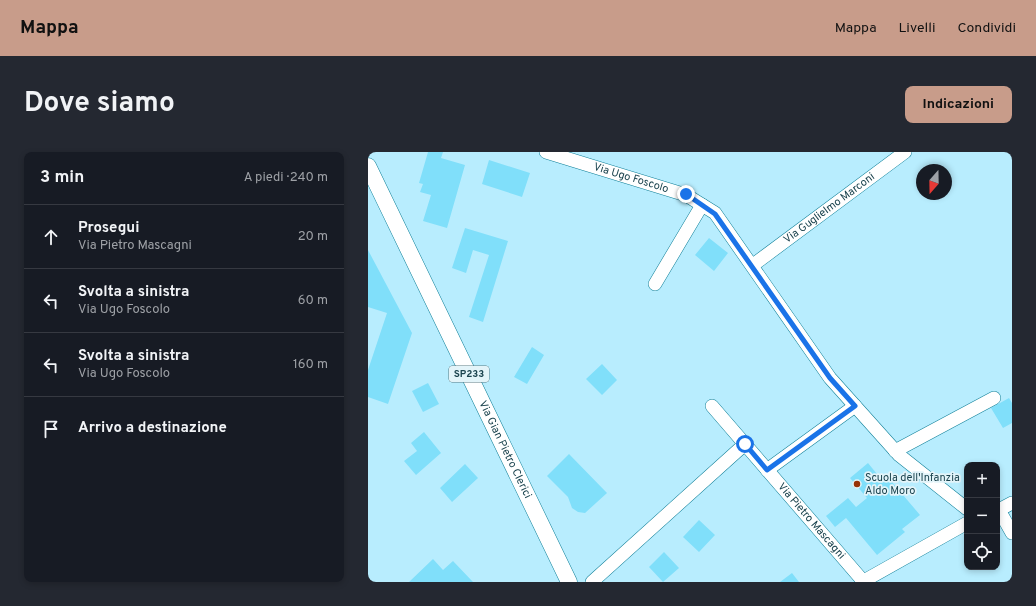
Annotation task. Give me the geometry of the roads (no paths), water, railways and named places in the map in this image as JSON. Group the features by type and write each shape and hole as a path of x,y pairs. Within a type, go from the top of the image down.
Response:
{"main road":[{"name":"Via Gian Pietro Clerici","path":"368,166 569,582"}],"street":[{"name":"Via Ugo Foscolo","path":"546,152 686,194 715,214 753,265 830,378 896,451 964,507"},
{"name":"Via Guglielmo Marconi","path":"753,265 905,152"},
{"path":"654,284 702,205"},
{"path":"896,451 994,398"},
{"name":"Via Pietro Mascagni","path":"712,406 863,582"},
{"path":"767,470 855,406"},
{"path":"592,582 745,444"},
{"path":"1000,509 1012,503"},
{"path":"1000,513 1012,533"},
{"path":"863,582 964,526"}],"place":[{"name":"Scuola dell'Infanzia Aldo Moro","path":"857,484"}]}
